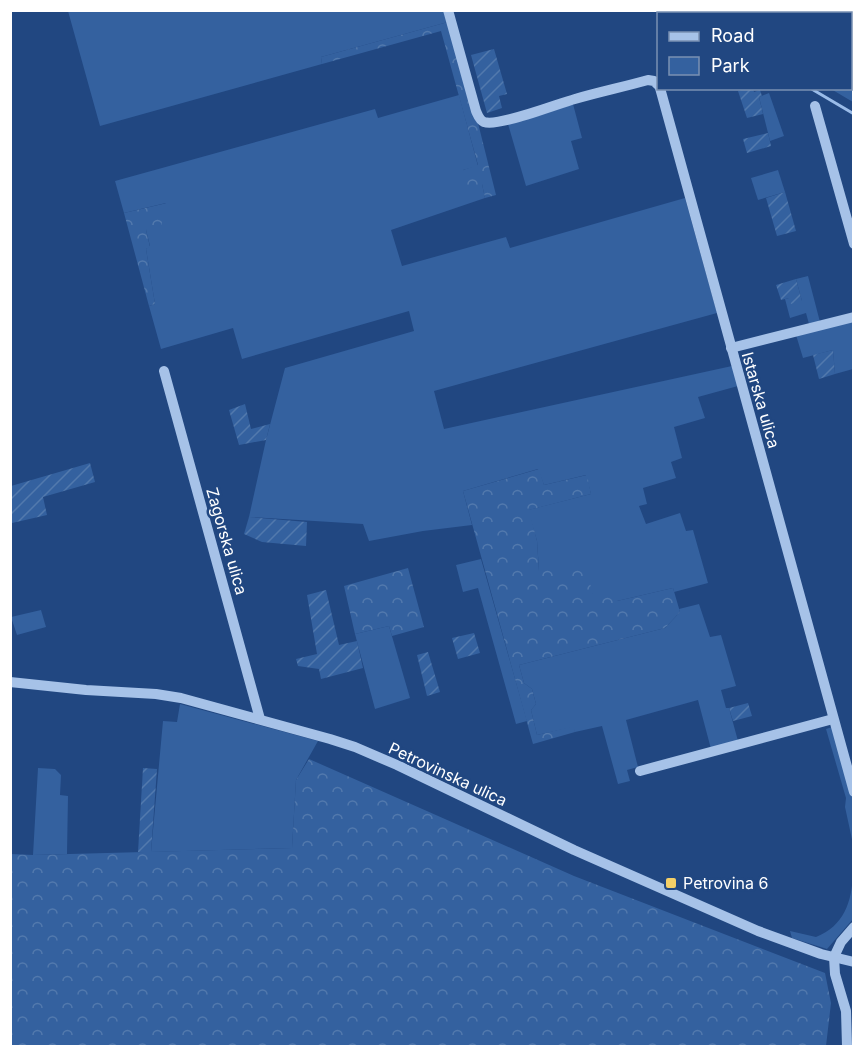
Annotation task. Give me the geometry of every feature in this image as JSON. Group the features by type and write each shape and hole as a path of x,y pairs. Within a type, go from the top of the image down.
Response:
{"street":[{"name":"Istarska ulica","path":"448,10 476,111 484,122 509,119 648,80 654,81 657,85"},
{"name":"Istarska ulica","path":"660,90 854,792"},
{"path":"815,106 854,244"},
{"path":"731,348 854,317"},
{"name":"Zagorska ulica","path":"164,371 260,719"},
{"name":"Petrovinska ulica","path":"10,682 181,698 330,739 373,754 574,850 758,931 854,962"},
{"path":"640,771 833,719"},
{"path":"847,1047 846,1011 835,974 834,957 841,942 854,927"}],"green space":[{"path":"445,10 448,22 321,57 322,64 100,126 68,11"},
{"path":"853,11 853,102 833,90 852,90 852,12 725,12"},
{"path":"448,22 496,195 485,198 482,184 468,188 463,170 478,165 441,31 322,64 321,57"},
{"path":"494,49 507,94 499,96 502,108 487,113 471,55"},
{"path":"760,90 762,96 759,97 763,114 747,118 738,91"},
{"path":"769,93 784,136 770,141 759,97"},
{"path":"459,95 478,166 463,170 482,184 485,198 391,230 402,266 506,237 510,248 685,198 717,313 434,391 444,429 732,366 738,386 698,397 705,418 674,427 682,458 671,462 676,478 643,488 647,504 639,506 646,524 680,513 686,531 693,530 708,583 674,592 673,588 617,601 593,594 539,571 537,541 528,510 591,494 586,475 544,485 538,469 463,491 472,525 369,541 363,524 249,517 285,368 414,331 409,311 242,359 233,328 161,349 149,306 155,304 146,249 150,246 146,230 166,203 124,213 115,181 375,109 378,118"},
{"path":"573,104 582,138 571,141 579,169 526,186 508,124"},
{"path":"768,133 771,146 747,153 743,139"},
{"path":"778,170 785,192 758,200 751,178"},
{"path":"785,192 796,231 777,236 766,198"},
{"path":"167,203 161,226 146,230 150,247 146,249 155,304 149,306 124,213"},
{"path":"808,276 820,322 809,324 806,313 790,318 785,299 802,301 796,279"},
{"path":"796,279 802,301 791,304 789,298 781,300 776,285"},
{"path":"853,321 853,369 835,374 833,350 803,358 796,335"},
{"path":"833,350 835,374 819,379 813,355"},
{"path":"245,404 251,429 270,424 266,440 239,445 229,410"},
{"path":"90,463 95,482 43,497 47,515 12,523 11,486"},
{"path":"539,469 544,485 587,475 591,494 529,510 537,541 539,571 585,566 593,594 615,592 617,601 673,588 680,612 665,628 519,665 524,683 532,689 536,704 531,710 537,735 574,726 575,732 533,744 463,491"},
{"path":"249,517 307,522 306,546 262,542 244,534"},
{"path":"481,559 527,721 516,724 478,588 463,592 456,565"},
{"path":"408,568 424,627 392,636 389,626 355,634 344,586"},
{"path":"326,590 339,645 357,641 363,668 321,679 319,669 298,666 296,659 317,654 307,595"},
{"path":"699,604 710,637 721,635 736,686 721,690 726,708 729,708 738,741 711,749 698,700 626,720 638,767 627,770 630,781 618,784 602,726 575,732 573,727 537,735 531,710 536,704 532,689 524,683 519,665 665,628 680,612 679,609"},
{"path":"41,610 46,627 17,635 11,617"},
{"path":"389,626 410,698 375,709 355,634"},
{"path":"474,633 480,653 458,659 452,638"},
{"path":"428,652 440,692 427,696 417,655"},
{"path":"748,703 752,716 733,721 729,708"},
{"path":"180,704 318,741 296,780 292,848 151,852 163,721 177,722"},
{"path":"832,727 853,801 853,844 845,807 846,798 826,729"},
{"path":"309,759 574,876 825,973 831,1003 826,1046 11,1046 10,854 292,848 296,780"},
{"path":"38,768 55,769 61,775 60,795 68,796 67,854 33,855"},
{"path":"143,768 157,769 151,852 138,852"},
{"path":"853,873 853,919 827,949 792,938 790,931 816,937 840,920 851,894"}],"waterway":[{"path":"813,90 854,114"}],"place":[{"name":"Petrovina 6","path":"671,883"}]}
